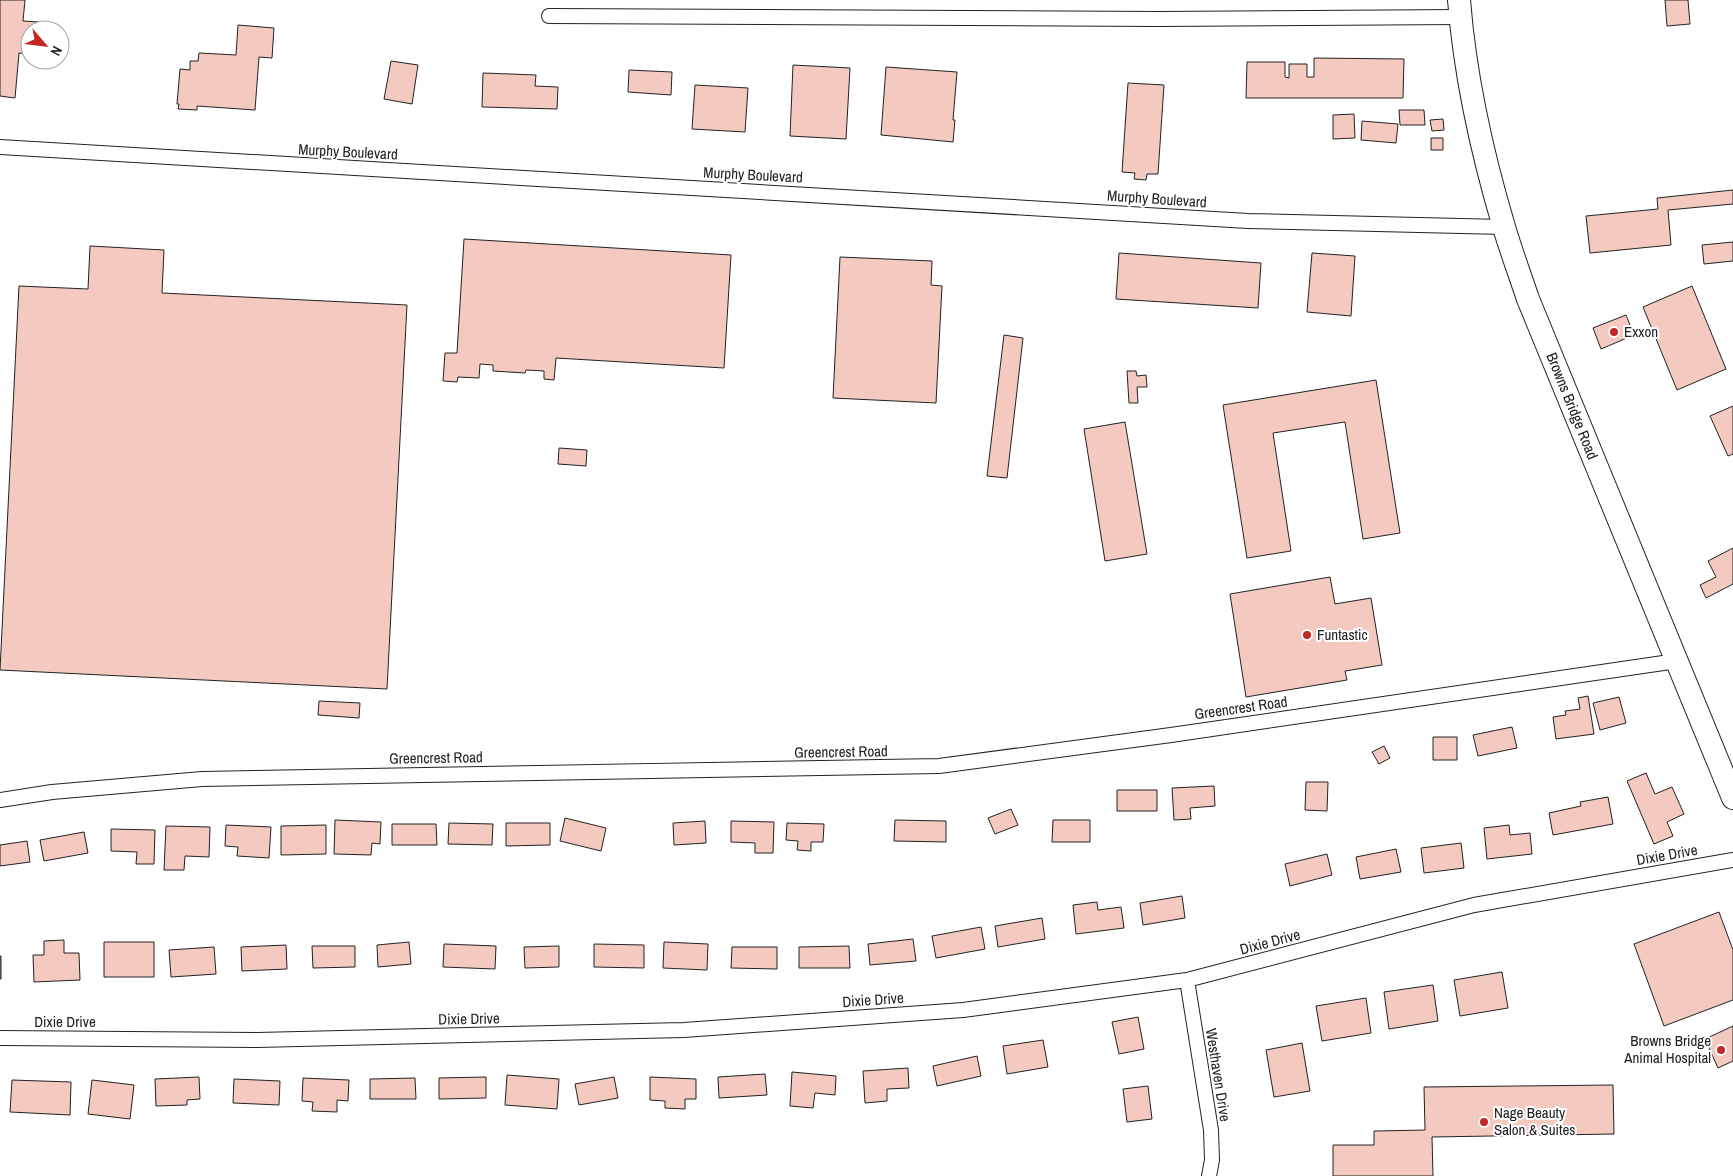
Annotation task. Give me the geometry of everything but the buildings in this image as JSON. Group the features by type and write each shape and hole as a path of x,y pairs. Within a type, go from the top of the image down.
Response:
{"main road":[{"name":"Browns Bridge Road","path":"1460,9 1468,76 1482,146 1504,227 1535,317 1733,798"}],"street":[{"path":"550,16 1140,19 1460,9"},
{"name":"Murphy Boulevard","path":"0,147 1248,221 1504,227"},
{"name":"Greencrest Road","path":"0,800 52,792 202,779 939,766 1677,661"},
{"name":"Dixie Drive","path":"0,1038 257,1040 684,1030 963,1010 1187,980 1474,905 1733,860"},
{"name":"Westhaven Drive","path":"1187,980 1211,1130 1212,1160 1209,1176"}],"place":[{"name":"Exxon","path":"1614,332"},
{"name":"Funtastic","path":"1307,635"},
{"name":"Browns Bridge Animal Hospital","path":"1721,1050"},
{"name":"Nage Beauty Salon & Suites","path":"1484,1122"}]}
